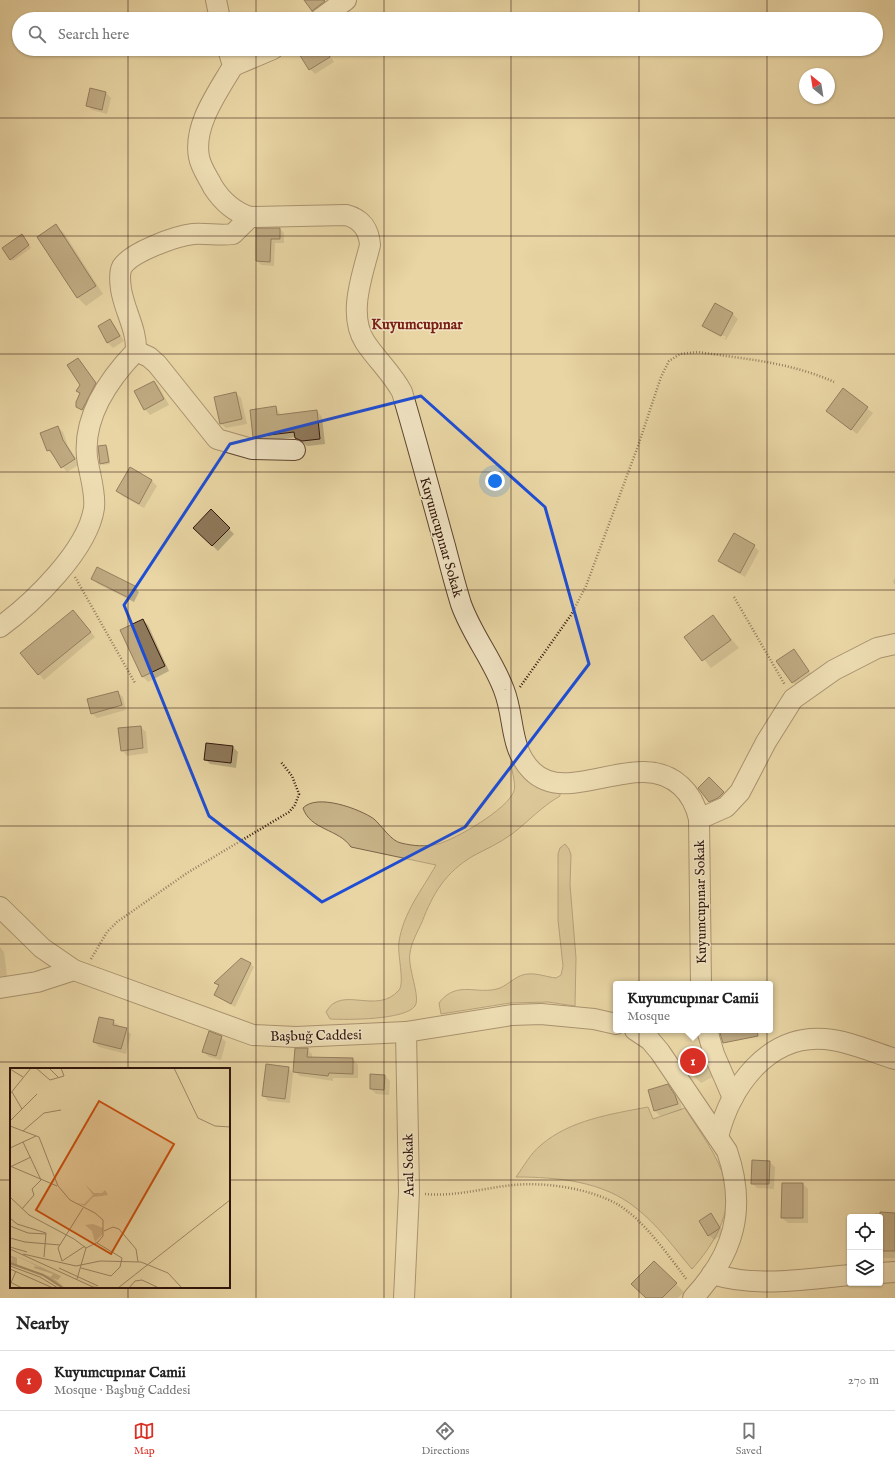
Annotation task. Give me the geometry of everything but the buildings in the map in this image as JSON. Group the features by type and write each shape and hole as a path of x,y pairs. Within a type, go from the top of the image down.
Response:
{"street":[{"path":"216,0 219,12"},
{"path":"330,12 346,0"},
{"name":"Kuyumcupınar Sokak","path":"230,58 204,120 198,146 199,157 209,180 226,203 234,210 250,217 346,215 360,221 367,230 370,245 357,304 360,332 372,352 391,374 402,392 461,604 478,640 500,677 508,703 518,753 532,771 538,776 560,784 637,772 664,774 674,780 693,800 700,820 701,981"},
{"path":"0,627 43,590 66,562 89,526 95,506 87,456 89,427 104,393 121,366 136,351 137,342 123,299 120,277 122,268 140,253 166,240 194,234 233,234 250,217"},
{"path":"136,351 149,357 157,364 217,439 252,449 295,450"},
{"name":"Kuyumcupınar Sokak","path":"700,820 726,807 740,792 766,742 793,699 834,670 877,648 895,644"},
{"name":"Başbuğ Caddesi","path":"0,907 42,948 79,972 253,1035 296,1037 406,1032 512,1015 542,1014 594,1019 613,1023"},
{"path":"0,988 36,982 79,972"},
{"name":"Aral Sokak","path":"404,1298 410,1192 406,1032"},
{"path":"640,1033 650,1040 660,1052 727,1151 733,1166 737,1204 735,1226 721,1263 695,1296"},
{"path":"708,1033 714,1054 733,1098"},
{"path":"718,1137 722,1120 733,1098 756,1065 771,1052 788,1044 806,1040 823,1039 839,1041 895,1059"},
{"path":"883,1273 895,1272"},
{"path":"712,1274 747,1282 768,1282 847,1275"}],"path":[{"path":"508,703 571,615 586,586 638,446 661,377 674,357 688,352 698,352 776,363 811,371 834,382"},
{"path":"66,562 135,683"},
{"path":"734,597 793,699"},
{"path":"79,972 107,932 117,922 188,873 289,812 295,805 299,794 292,776 281,762"},
{"path":"410,1192 447,1194 536,1184 554,1185 603,1198 618,1205 640,1223 664,1249 695,1296"}],"highlighted area":[{"path":"421,396 545,507 589,664 465,827 322,902 209,816 124,605 230,444"}],"shaded area":[{"path":"517,759 560,790 560,796 507,837 464,862 448,876 442,884 431,902 411,949 410,966 416,996 415,1006 409,1011 388,1017 330,1019 326,1012 333,1004 341,1000 380,1000 390,997 399,990 401,986 399,942 401,931 409,911 436,865 351,847 339,836 312,821 303,808 309,804 318,802 338,804 368,815 397,842 420,846 438,844 468,830 492,814 510,798 514,791 511,764 512,761"},
{"path":"565,844 571,855 570,885 576,958 575,1006 548,1002 510,1003 441,1014 439,1003 453,992 460,990 492,990 500,988 524,974 535,974 556,978 561,975 563,966 558,920 558,854 560,848"},
{"path":"648,1107 653,1119 685,1108 718,1162 725,1181 727,1193 724,1217 714,1240 692,1269 652,1222 623,1199 594,1186 579,1182 547,1178 516,1177 530,1156 552,1136 592,1119"}],"place":[{"name":"Kuyumcupınar Camii","path":"693,1061"}],"district":[{"name":"Kuyumcupınar","path":"417,324"}]}
